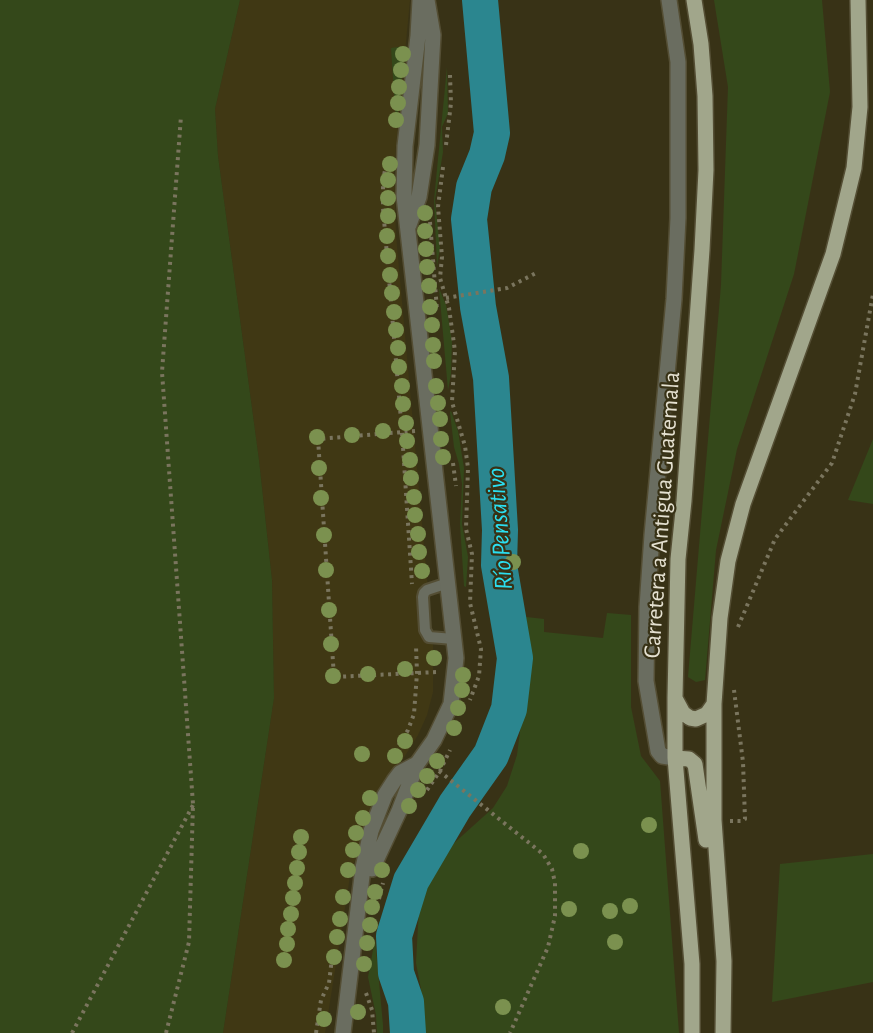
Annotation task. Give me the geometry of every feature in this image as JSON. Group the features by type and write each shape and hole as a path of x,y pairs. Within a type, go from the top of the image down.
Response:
{"main road":[{"name":"Carretera a Antigua Guatemala","path":"692,1033 692,964 675,758 675,697 678,559 685,490 706,170 705,96 701,44 694,0"},
{"path":"723,1033 724,961 714,820 714,704 720,618 728,561 743,504 833,254 854,168 860,107 858,0"},
{"path":"675,697 683,713 690,718 701,718 714,704"},
{"path":"675,758 689,759 695,764 707,844 718,879"}],"street":[{"path":"372,869 399,811 417,764 434,740 451,704 455,671 454,639 404,196 404,166 420,0"},
{"path":"408,228 419,197 427,145 433,35 427,0"},
{"path":"669,0 678,62 678,218 674,299 647,607 646,681 658,751 662,756 675,758"},
{"path":"343,1033 363,868 371,831 385,795 400,773 417,764"},
{"path":"358,918 387,816 403,785 404,776 400,773"}],"lane":[{"path":"448,584 424,593 426,630 429,637 454,639"}],"path":[{"path":"446,147 451,103 450,73"},
{"path":"166,1033 189,942 193,804 162,372 181,116"},
{"path":"388,155 382,182 383,208 402,432 412,592"},
{"path":"445,158 438,207 442,257 440,278 446,297 455,351 452,398 465,446 468,468 466,529 472,554 470,603 481,649 479,675 468,707"},
{"path":"446,297 507,288 536,273"},
{"path":"434,279 440,278"},
{"path":"737,630 775,539 832,463 855,394 873,294"},
{"path":"445,398 452,398"},
{"path":"431,430 318,440 334,677 455,671"},
{"path":"389,760 408,730 414,714 417,673 415,638"},
{"path":"714,820 745,819 743,762 734,686"},
{"path":"451,780 543,854 552,869 555,883 555,916 548,947 510,1033"},
{"path":"72,1033 193,804"},
{"path":"316,1033 321,1000 328,983 334,950"},
{"path":"363,985 372,1010 374,1033"}],"shaded area":[{"path":"240,0 410,0 394,167 396,236 433,645 433,692 427,715 418,735 381,794 363,834 350,876 325,1033 223,1033 274,698 272,580 259,460 218,156 215,109"}],"green space":[{"path":"0,0 240,0 215,109 218,156 259,460 272,580 274,698 223,1033 0,1033"},
{"path":"714,0 822,0 830,92 794,274 737,449 716,550 705,680 696,682 688,677 721,285 728,87"},
{"path":"405,46 397,123 396,124 391,48"},
{"path":"447,67 448,113 442,127 443,152 435,200 440,248 437,266 434,200"},
{"path":"439,288 446,305 452,341 448,390"},
{"path":"451,411 458,431 464,468 462,524 468,557 466,587 464,586 460,524 462,484 454,447"},
{"path":"873,439 873,504 848,500"},
{"path":"607,613 631,615 631,707 641,756 660,781 679,1033 422,1033 421,989 416,963 419,909 427,878 443,853 493,808 507,786 517,755 529,662 526,617 544,619 544,632 603,638"},
{"path":"873,854 873,982 772,1002 780,864"},
{"path":"375,939 383,1033 377,1033 376,1015 368,977"}],"waterway":[{"name":"Río Pensativo","path":"408,1033 406,1002 396,973 394,936 411,881 455,806 491,755 509,709 515,658 499,565 500,530 491,378 478,307 469,219 474,187 487,155 492,133 480,0"}]}
